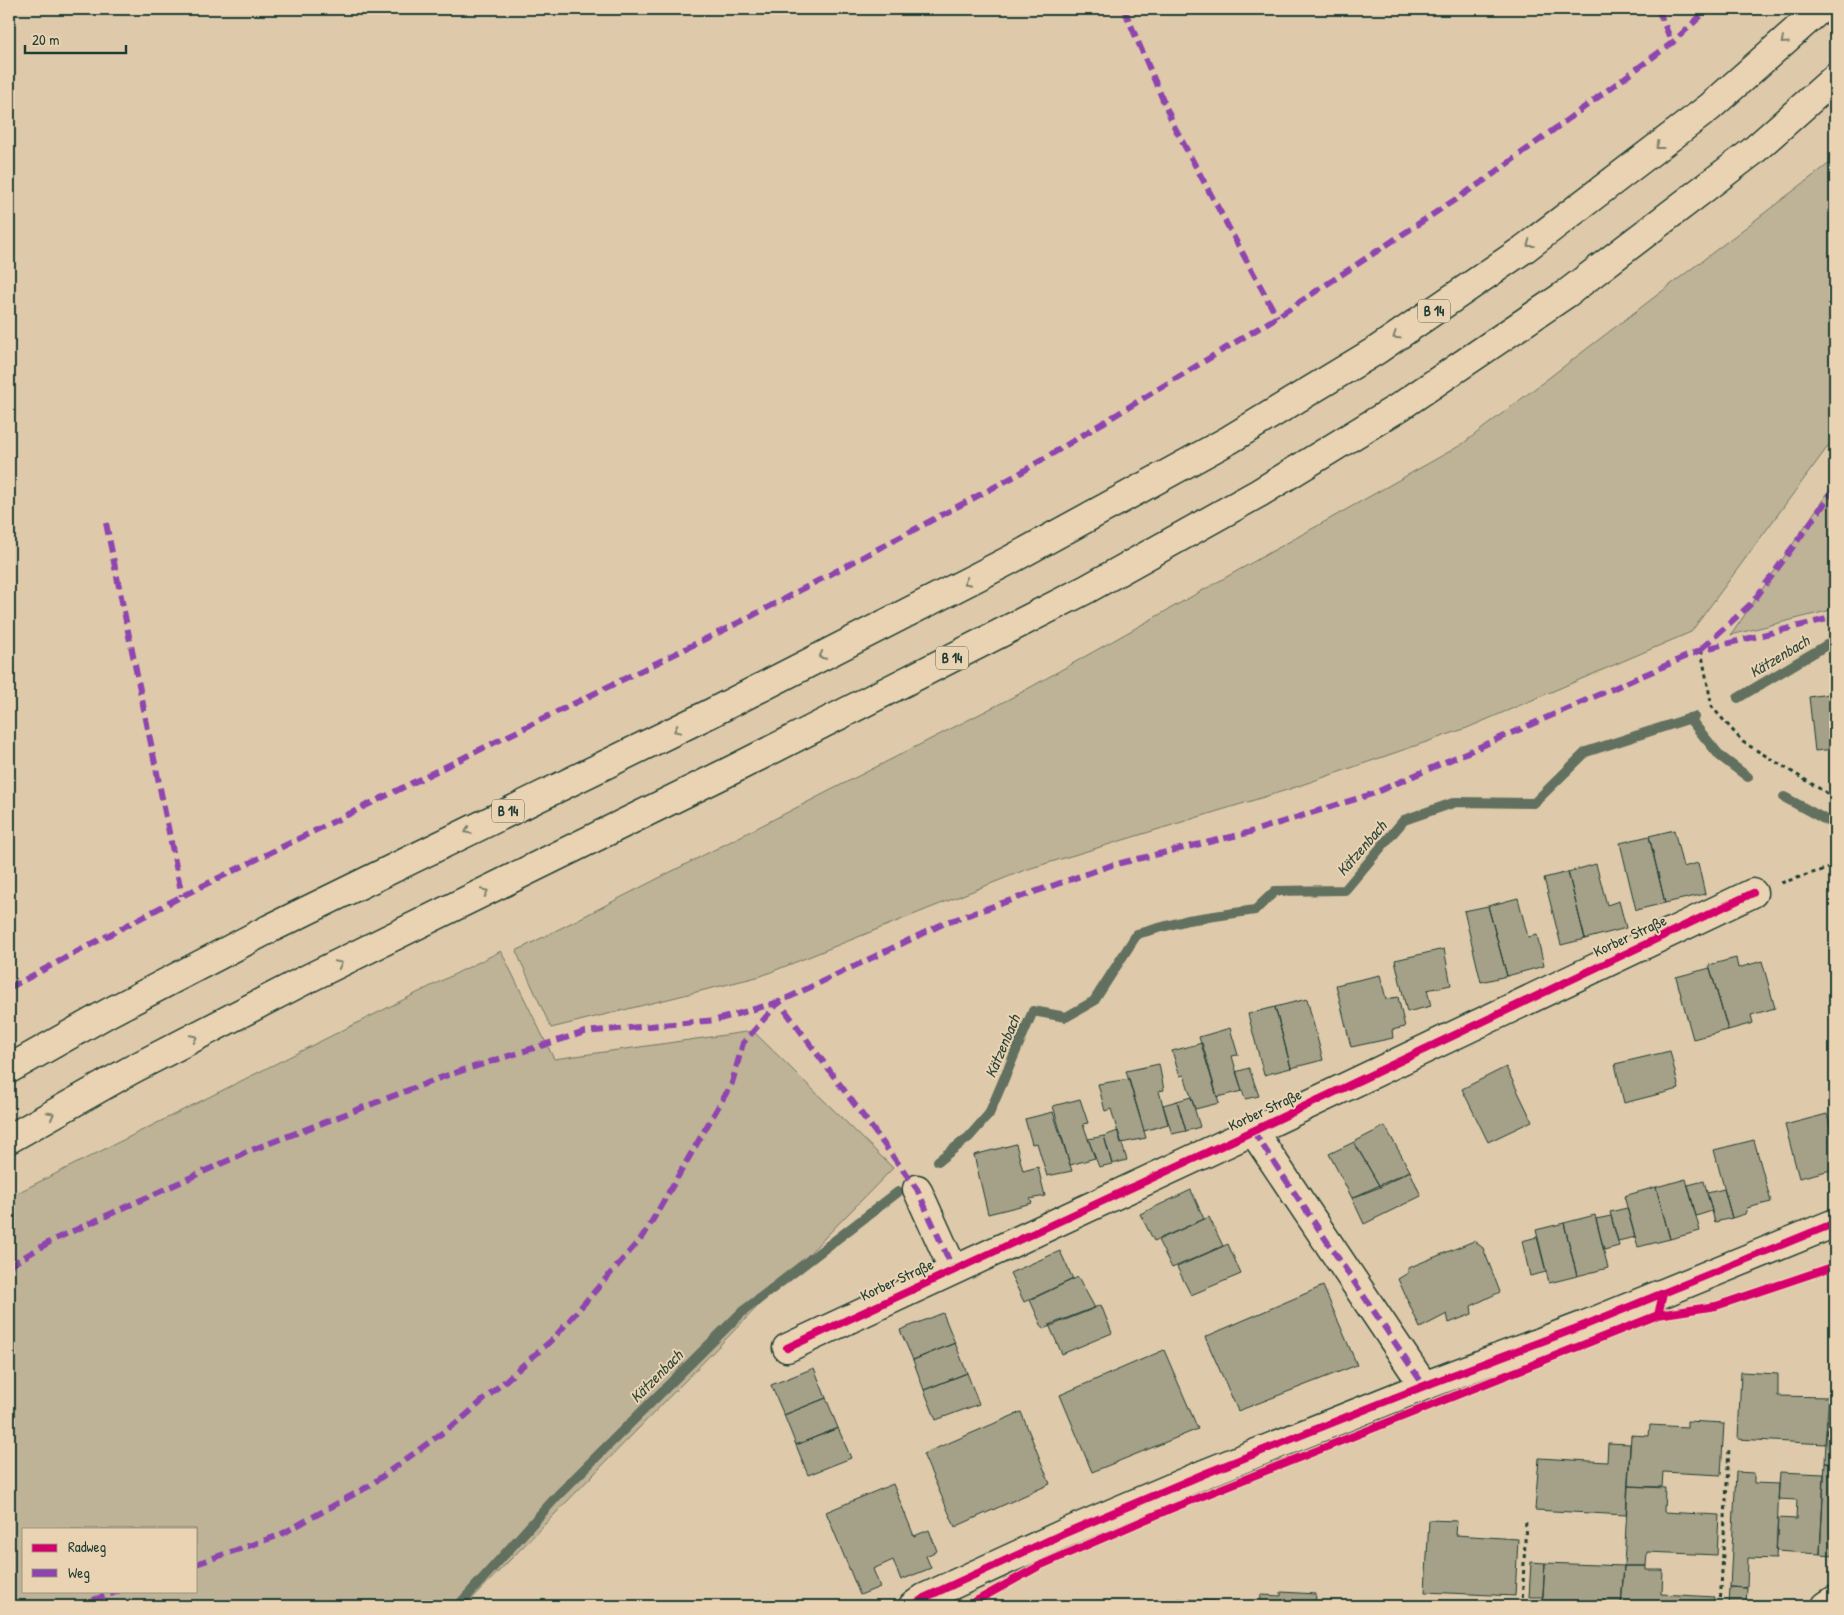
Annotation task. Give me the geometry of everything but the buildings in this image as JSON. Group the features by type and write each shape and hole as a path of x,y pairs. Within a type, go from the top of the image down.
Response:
{"main road":[{"name":"B 14","path":"9,1068 108,1013 269,929 711,713 1010,560 1229,440 1377,350 1524,249 1710,107 1820,9"},
{"name":"B 14","path":"9,1139 131,1070 295,986 734,769 1087,589 1259,493 1401,406 1566,294 1752,152 1835,78"},
{"name":"Korber Straße","path":"787,1348 1253,1131 1753,893"},
{"name":"Korber Straße","path":"1253,1131 1424,1386"},
{"name":"Korber Straße","path":"917,1189 954,1269"},
{"path":"913,1606 924,1598 1063,1534 1204,1474 1424,1386 1585,1325 1835,1223"},
{"path":"1826,1606 1835,1600"}],"path":[{"path":"1701,650 1712,707 1743,742 1835,798"},
{"path":"1753,893 1806,873 1835,866"},
{"path":"1720,1606 1729,1448"},
{"path":"1522,1606 1526,1520"}],"shaded area":[{"path":"1835,159 1835,437 1691,632 1467,728 1287,790 1025,870 761,976 551,1028 516,951 1013,697 1461,445"},
{"path":"1835,482 1835,609 1731,635"},
{"path":"501,951 554,1059 753,1031 893,1168 465,1606 9,1606 9,1197"}],"waterway":[{"name":"Kätzenbach","path":"1738,698 1835,640"},
{"name":"Kätzenbach","path":"938,1161 969,1137 989,1114 1033,1011 1066,1017 1094,1001 1137,934 1188,920 1255,910 1275,891 1345,890 1404,820 1456,802 1534,803 1586,752 1694,717"},
{"path":"1689,718 1720,756 1748,777"},
{"path":"1784,797 1835,825"},
{"name":"Kätzenbach","path":"458,1606 558,1495 742,1312 898,1192"}],"marked path":[{"path":"1124,9 1175,128 1277,317"},
{"path":"1658,9 1672,43"},
{"path":"9,988 182,896 746,619 1017,475 1277,317 1485,180 1672,43 1708,9"},
{"path":"1702,648 1752,603 1835,489"},
{"path":"106,523 182,896"},
{"path":"9,1266 53,1240 249,1151 448,1075 585,1032 716,1020 779,1002 945,923 1112,865 1247,833 1372,794 1701,650 1835,617"},
{"path":"198,1563 280,1535 369,1486 464,1417 553,1339 644,1235 732,1083 743,1043 779,1002 917,1189 953,1269"},
{"path":"1253,1131 1424,1386"},
{"path":"76,1606 116,1592"}],"cycle path":[{"path":"787,1348 1253,1131 1753,893"},
{"path":"913,1606 924,1598 1063,1534 1204,1474 1424,1386 1585,1325 1835,1223"},
{"path":"1658,1315 1716,1306 1835,1266"},
{"path":"967,1606 1041,1565 1170,1509 1658,1315 1663,1294"}]}
